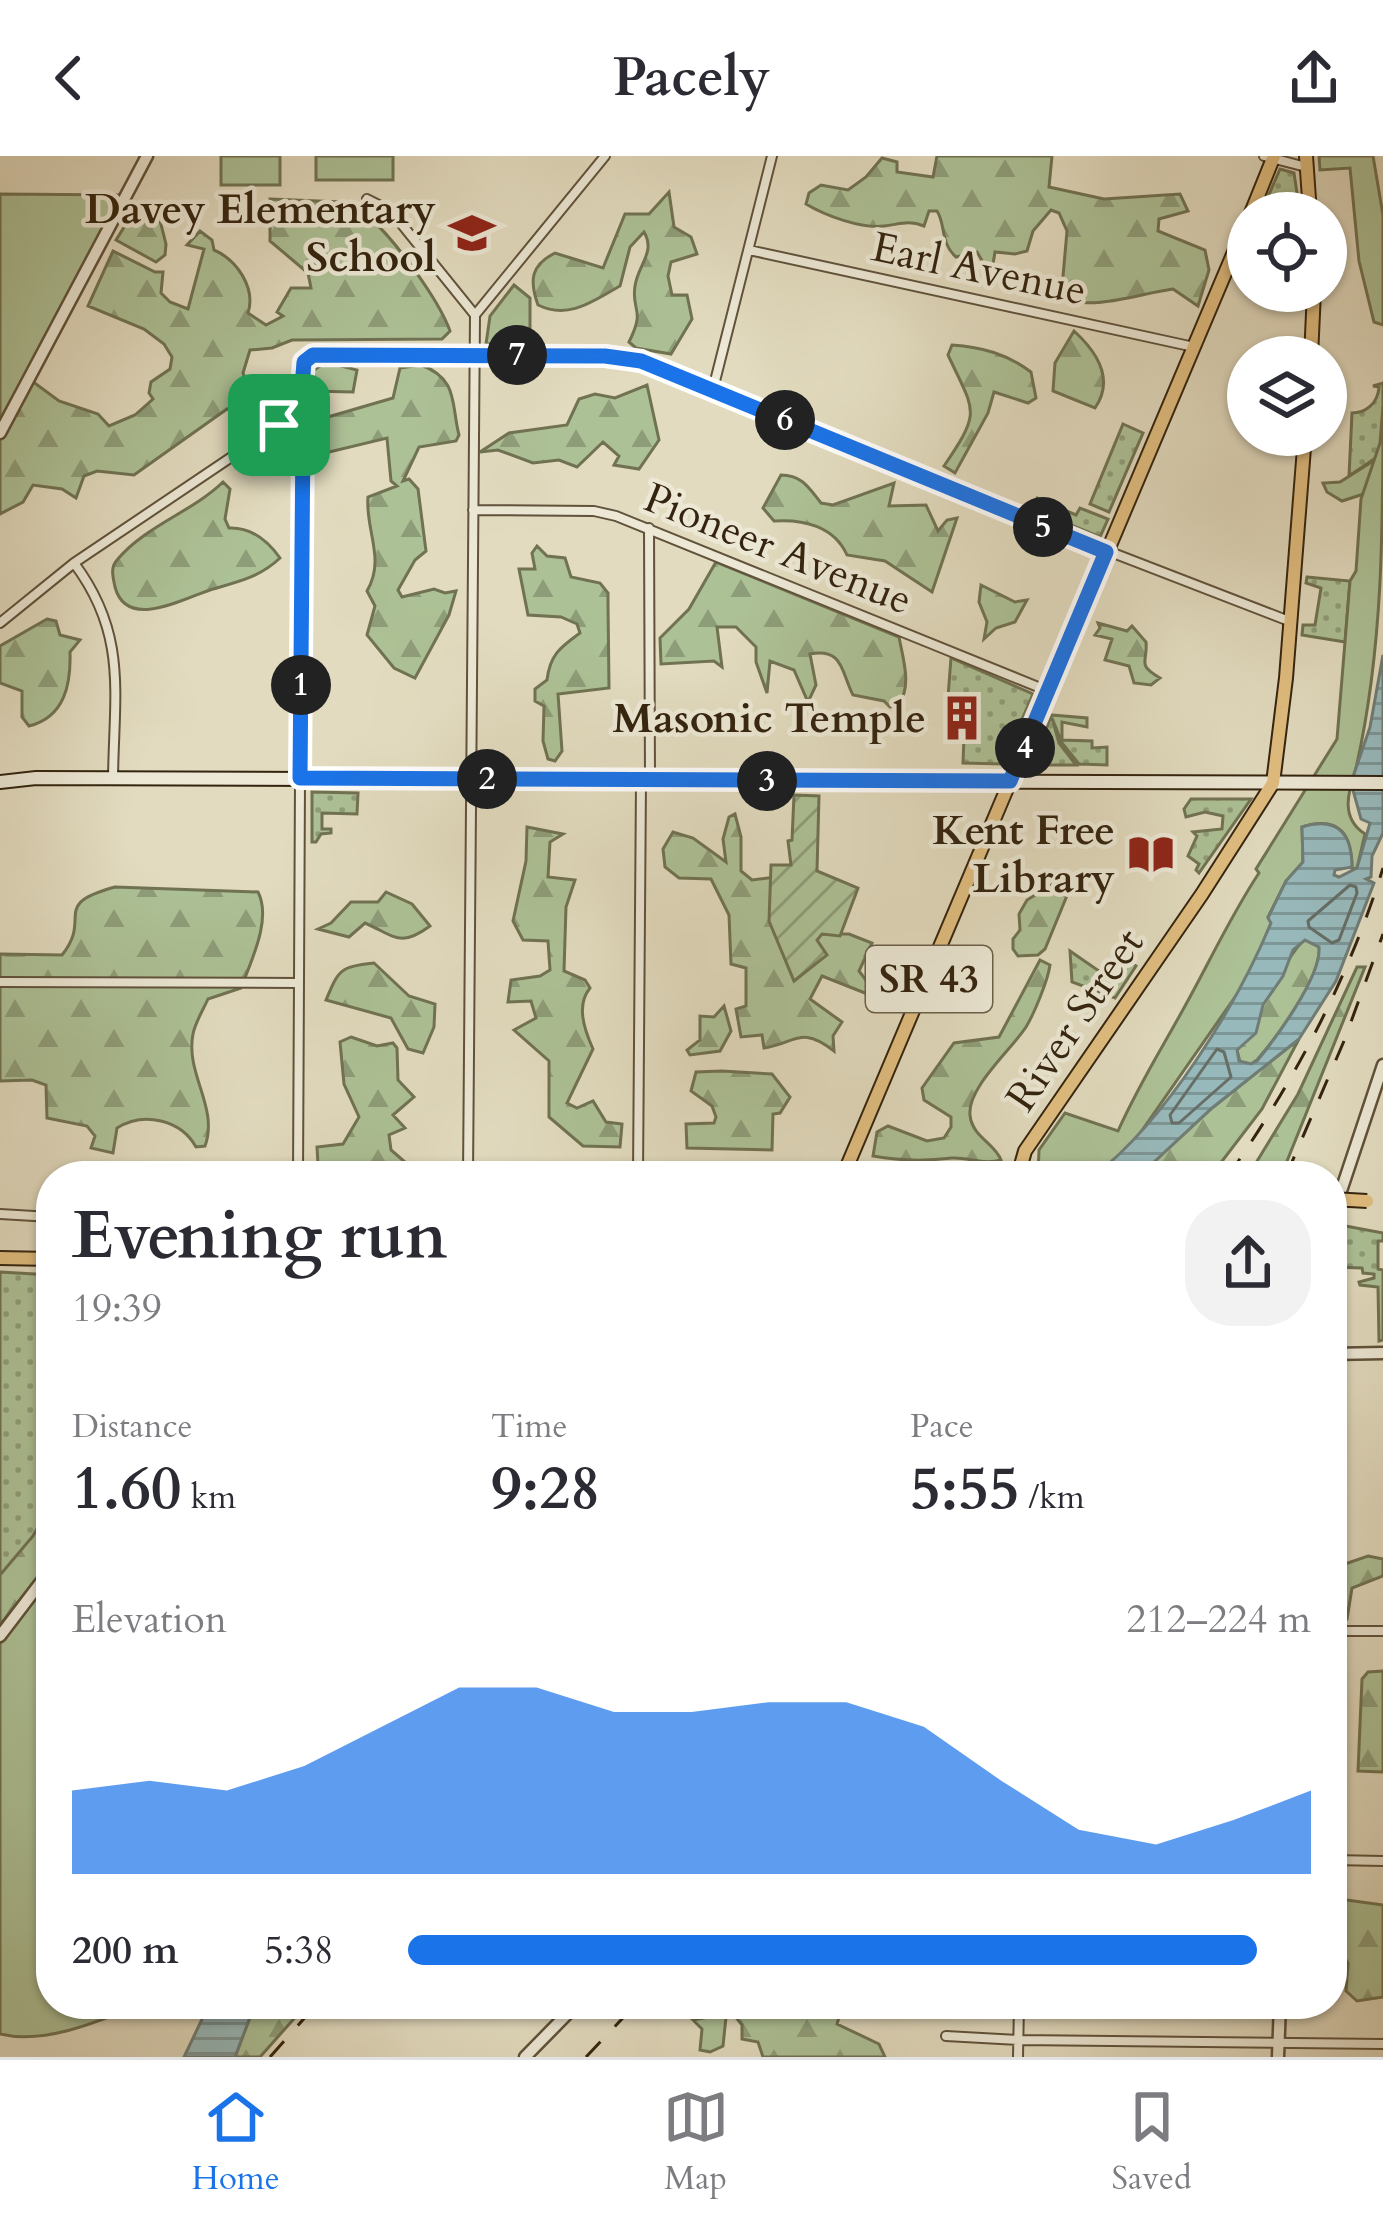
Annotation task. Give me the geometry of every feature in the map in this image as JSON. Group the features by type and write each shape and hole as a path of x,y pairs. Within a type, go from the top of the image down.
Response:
{"main road":[{"name":"SR 43","path":"1258,192 1271,157"},
{"path":"1306,161 1308,192"},
{"name":"SR 43","path":"849,1161 1227,270"},
{"path":"1273,783 1303,456"},
{"path":"0,782 300,778 1383,783"},
{"name":"River Street","path":"1022,1161 1273,783"},
{"path":"1347,1200 1383,1200"},
{"path":"0,1258 36,1259"}],"street":[{"path":"0,433 148,156"},
{"path":"468,1161 475,315 605,156"},
{"path":"713,389 772,156"},
{"path":"1271,157 1306,161"},
{"path":"367,199 391,211 475,315"},
{"name":"Earl Avenue","path":"749,250 1195,348"},
{"path":"298,1161 302,387 308,357 618,357 647,363 1106,552 1291,622"},
{"path":"0,623 74,563 279,425 302,387"},
{"path":"279,425 296,425 303,434"},
{"name":"Pioneer Avenue","path":"473,510 594,511 649,528 1049,692"},
{"path":"638,1161 649,528"},
{"path":"74,563 99,600 112,639 113,778"},
{"path":"0,982 298,983"},
{"path":"1347,1172 1383,1065"},
{"path":"1367,1111 1383,1111"},
{"path":"0,1214 36,1216"},
{"path":"1347,1354 1383,1353"},
{"path":"0,1636 36,1589"},
{"path":"1347,1631 1383,1631"},
{"path":"1347,1861 1383,1861"},
{"path":"525,2057 563,2019"},
{"path":"1018,2057 1019,2019"},
{"path":"1278,2057 1279,2019"},
{"path":"946,2036 1019,2041 1383,2044"}],"green space":[{"path":"221,156 280,156 280,185 221,185"},
{"path":"316,156 393,156 393,180 316,180"},
{"path":"937,156 1052,156 1049,187 1104,199 1180,194 1188,211 1159,219 1158,231 1205,250 1209,270 1198,306 1173,289 1103,302 1061,299 1067,231 1059,213 1051,210 1033,231 1027,251 995,252 991,276 977,252 956,257 951,252 937,211 929,211 924,226 865,226 806,204 809,193 821,185 848,190 882,158 897,162 897,172 933,177"},
{"path":"1319,156 1373,156 1383,215 1383,325 1374,322 1359,261 1350,168 1320,170"},
{"path":"1280,169 1294,173 1297,192 1270,192"},
{"path":"669,192 674,227 691,237 697,254 671,262 672,295 687,295 692,319 671,354 636,348 629,342 637,316 635,286 647,252 644,232 630,247 620,286 570,310 538,305 533,281 541,263 555,253 603,268 625,214 649,214"},
{"path":"0,194 123,195 0,420"},
{"path":"270,199 342,202 353,219 370,218 415,271 450,331 442,339 292,340 250,350 243,373 249,388 272,400 266,421 227,409 134,475 97,471 84,476 76,498 62,489 33,485 23,502 0,514 0,440 32,381 59,401 98,414 109,426 135,415 153,399 151,382 170,369 172,357 164,344 144,329 88,306 113,251 163,272 161,293 188,309 204,249 187,245 200,231 237,268 247,285 248,313 266,325 283,316 277,312 291,288 311,288 308,273 270,241"},
{"path":"133,213 158,213 166,244 165,255 156,262 116,240"},
{"path":"514,285 530,298 530,344 486,344 490,316"},
{"path":"1074,331 1101,366 1103,387 1095,408 1053,391 1055,363"},
{"path":"952,345 994,352 1022,366 1031,372 1036,398 1028,403 994,392 988,413 955,473 944,466 964,433 970,411 948,355"},
{"path":"326,362 357,370 353,392 309,391 311,372"},
{"path":"421,365 448,385 459,435 456,441 419,447 403,481 409,479 418,489 426,551 415,560 398,590 402,597 434,589 456,591 449,615 415,678 394,668 367,635 375,606 367,591 375,567 368,497 397,486 391,481 387,438 321,454 318,443 321,419 393,398 400,368"},
{"path":"1383,383 1383,453 1349,476 1352,413 1370,406 1379,387 1373,386"},
{"path":"647,385 659,440 639,469 614,465 619,456 603,442 577,467 559,460 533,463 498,450 480,452 509,433 567,425 579,399 595,394 615,398"},
{"path":"1383,406 1376,634 1365,724 1348,804 1352,820 1365,834 1357,868 1352,869 1350,847 1342,831 1326,824 1302,827 1303,862 1286,881 1268,917 1271,923 1249,977 1129,1149 1113,1161 1039,1161 1039,1150 1065,1113 1118,1131 1259,873 1256,869 1337,739 1361,499 1380,443"},
{"path":"1123,424 1143,433 1109,512 1090,504"},
{"path":"1378,458 1370,492 1342,501 1327,492 1323,483 1340,482"},
{"path":"781,475 800,480 821,503 833,505 894,483 889,506 926,505 938,531 947,520 957,518 932,592 885,561 847,555 834,537 816,526 774,521 763,508"},
{"path":"223,482 230,489 225,519 229,528 258,536 280,558 248,578 158,608 144,610 122,600 113,576 117,560"},
{"path":"1037,498 1076,515 1080,508 1108,519 1100,537 1030,508"},
{"path":"537,546 547,556 565,558 571,577 600,583 608,593 609,688 558,694 562,751 555,761 548,759 543,741 544,706 535,701 535,689 547,680 558,652 580,633 577,624 561,617 528,615 519,569 535,569 532,553"},
{"path":"716,562 899,637 906,680 899,704 890,707 884,701 853,695 840,664 821,653 810,654 816,685 808,702 794,670 770,661 767,693 756,647 736,627 717,627 722,667 714,661 661,664 660,638 689,609"},
{"path":"1307,577 1350,581 1345,642 1302,635 1303,625 1315,625 1321,588 1306,583"},
{"path":"981,585 1015,602 1027,600 1015,622 996,628 984,639 987,622 979,602"},
{"path":"47,619 56,621 60,635 80,640 70,652 67,687 58,707 29,726 22,717 22,691 0,683 0,646"},
{"path":"1098,623 1127,631 1132,626 1146,642 1146,666 1160,678 1151,685 1134,683 1129,666 1105,660 1112,639 1095,635"},
{"path":"951,658 1033,694 1003,764 963,763 964,737 973,737 977,716 973,716 973,699 948,697"},
{"path":"1052,715 1087,718 1087,727 1062,722 1062,740 1092,741 1092,748 1107,747 1107,765 1079,764 1062,743 1052,718 1059,743 1076,765 1030,765"},
{"path":"312,792 358,793 357,814 322,813 322,829 331,829 331,833 321,834 316,842 312,842"},
{"path":"794,795 819,796 817,871 858,888 840,936 822,934 817,940 827,955 794,981 769,921 771,865 791,865 788,841 792,840"},
{"path":"1191,799 1251,799 1199,873 1199,864 1188,856 1197,836 1193,832 1222,829 1223,816 1205,812 1186,817 1184,809"},
{"path":"735,814 741,871 752,880 817,872 816,940 821,934 849,934 872,943 859,971 875,992 870,995 822,976 810,999 842,1022 833,1036 834,1051 806,1037 764,1048 762,1035 741,1037 736,1009 746,1006 746,968 731,964 729,915 711,879 679,878 665,867 663,849 673,832 693,838 726,862 723,839 729,817"},
{"path":"527,827 563,834 550,842 548,877 575,880 566,907 564,971 585,980 590,988 582,1009 593,1049 567,1103 577,1108 593,1101 606,1122 622,1124 620,1147 583,1146 549,1117 549,1061 514,1030 536,1018 531,1001 508,1002 511,980 550,970 548,941 523,940 513,921 526,861"},
{"path":"1061,879 1073,881 1045,949 1038,955 1018,956 1013,939 1020,930 1019,914 1027,900"},
{"path":"115,887 258,892 262,903 261,927 241,988 208,999 193,1034 193,1063 208,1118 205,1146 196,1147 181,1130 150,1119 117,1128 113,1153 91,1148 95,1136 87,1126 47,1118 46,1085 32,1080 0,1081 0,954 62,955 74,931 77,906"},
{"path":"386,892 412,904 430,926 404,938 365,923 349,937 318,929 351,902 378,902"},
{"path":"1305,940 1319,947 1306,990 1257,1060 1240,1062 1237,1050"},
{"path":"1070,951 1109,978 1123,958 1136,966 1115,998 1072,982"},
{"path":"1040,960 1050,965 1026,1027 982,1081 971,1104 975,1129 1001,1160 873,1156 877,1132 888,1126 927,1141 944,1138 951,1117 924,1100 922,1088 954,1043 999,1037"},
{"path":"374,963 409,996 435,1004 434,1027 423,1053 408,1049 391,1018 326,1000 342,971"},
{"path":"1357,967 1365,967 1287,1161 1257,1161 1298,1094"},
{"path":"724,1006 731,1031 720,1051 690,1055 687,1050 700,1040 700,1016 714,1017"},
{"path":"351,1037 377,1046 393,1043 397,1048 398,1080 414,1097 393,1115 405,1128 389,1135 391,1150 404,1161 318,1161 317,1147 343,1144 359,1117 344,1084 340,1042"},
{"path":"1299,1039 1262,1109 1222,1161 1155,1161"},
{"path":"696,1072 772,1074 790,1097 780,1113 773,1114 772,1150 687,1148 686,1124 714,1123 716,1117 712,1106 691,1091"},
{"path":"1347,1226 1383,1233 1383,1241 1378,1241 1378,1269 1383,1270 1383,1340 1379,1341 1378,1287 1360,1285 1374,1278 1362,1268 1347,1268"},
{"path":"0,1272 36,1274 36,1580 0,1627"},
{"path":"36,1531 36,1579 0,1625 0,1575"},
{"path":"1368,1556 1383,1559 1383,1576 1352,1588 1347,1619 1347,1563"},
{"path":"36,1597 36,2019 102,2019 35,2036 0,2034 0,1644"},
{"path":"1383,1671 1383,1772 1358,1771 1362,1679 1368,1672"},
{"path":"1347,1900 1383,1905 1383,1997 1357,2001 1347,1992"},
{"path":"249,2019 294,2019 260,2057 235,2057"},
{"path":"726,2019 723,2046 710,2052 700,2050 702,2029 693,2020"},
{"path":"737,2019 838,2019 837,2024 879,2044 885,2057 763,2057 758,2042 742,2039"}],"water":[{"path":"1383,655 1383,833 1372,856 1371,877 1366,879 1374,883 1336,981 1299,1039 1212,1108 1155,1161 1111,1161 1147,1125 1219,1025 1256,956 1286,881 1303,862 1302,827 1325,824 1341,831 1352,867 1335,870 1334,875 1357,868 1370,823 1361,819 1351,783 1370,727","holes":["1305,940 1319,947 1306,990 1257,1061 1239,1061 1237,1050 1256,1033 1263,1005 1283,976 1293,950"]},
{"path":"202,2019 249,2019 235,2057 184,2057"}],"railway":[{"path":"1238,1161 1318,1028 1354,949 1383,868"},
{"path":"1292,1161 1383,934"},
{"path":"270,2057 304,2019"},
{"path":"586,2057 622,2019"}],"place":[{"name":"Davey Elementary School","path":"472,233"},
{"name":"Masonic Temple","path":"962,718"},
{"name":"Kent Free Library","path":"1151,854"}],"route":[{"path":"313,355 618,357 656,366 1106,552 1010,781 300,778 303,434 291,423 279,425 302,387 304,362 313,355"}]}
